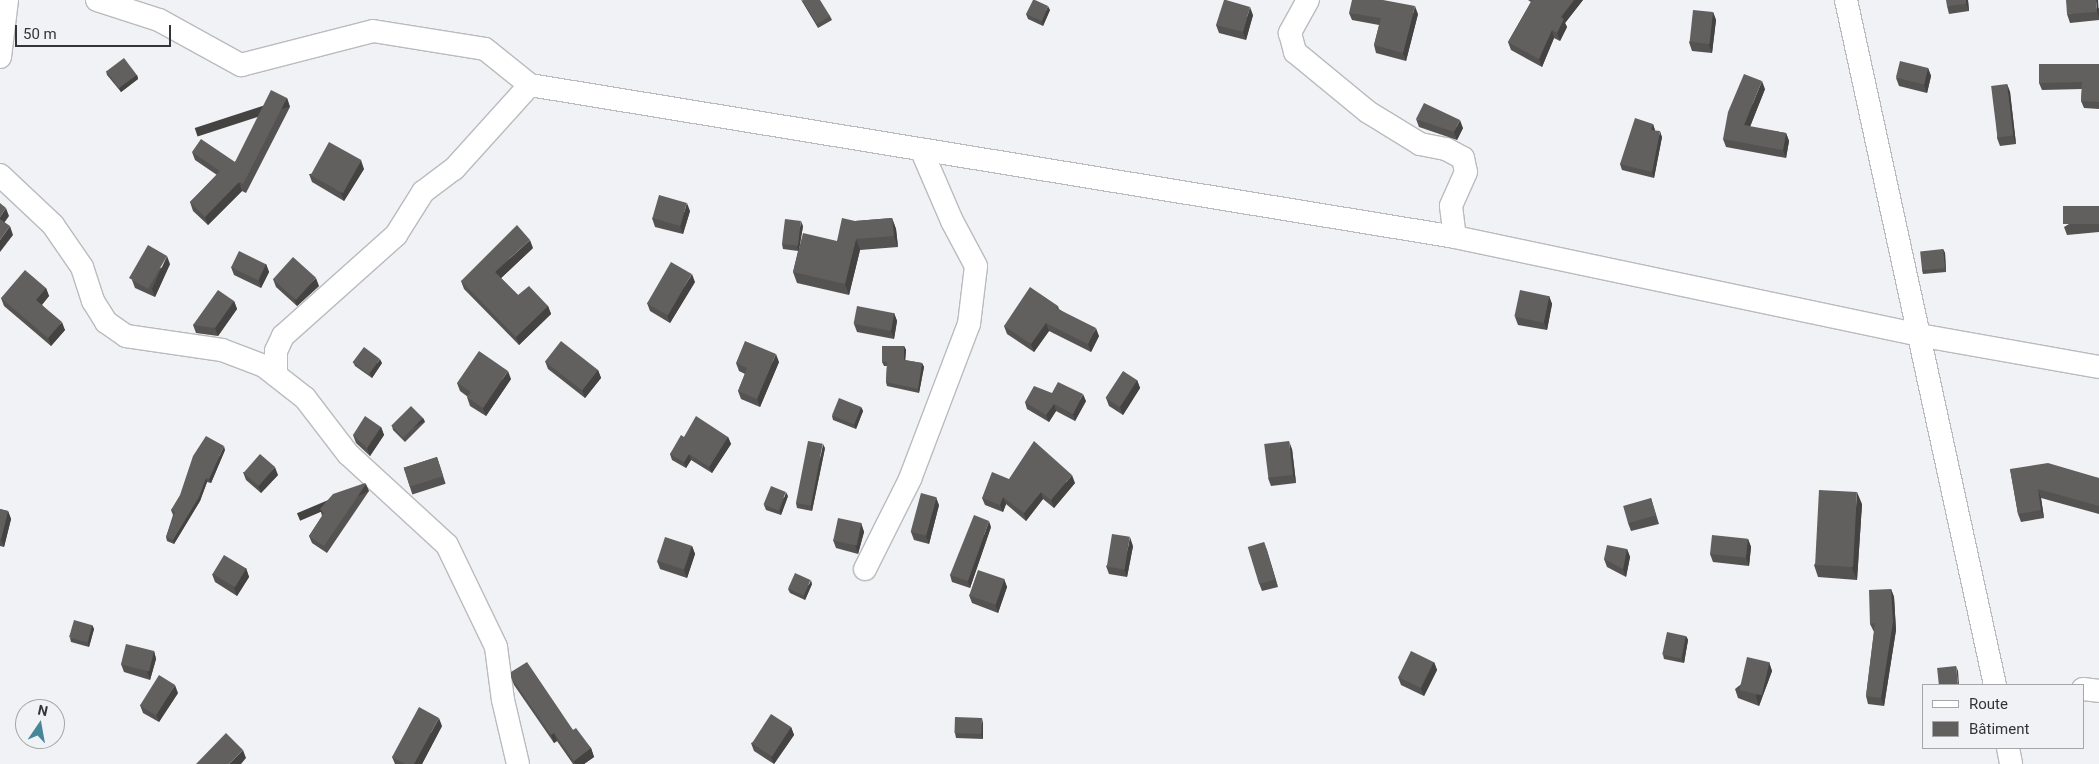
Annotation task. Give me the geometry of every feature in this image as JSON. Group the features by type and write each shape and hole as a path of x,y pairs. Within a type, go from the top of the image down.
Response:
{"street":[{"path":"0,57 7,0"},
{"path":"97,0 159,20 241,65 373,31 485,48 530,85 1455,237 1919,335 2099,367"},
{"path":"1308,0 1290,33 1295,52 1368,112 1412,140 1463,158 1466,172 1451,206 1455,237"},
{"path":"1846,0 1995,684"},
{"path":"276,375 276,351 283,336 396,235 423,192 454,169 530,85"},
{"path":"865,569 910,480 969,324 976,266 952,221 921,149"},
{"path":"0,175 53,225 82,267 93,301 106,322 126,336 222,350 264,366 305,398 348,454 446,545 496,647 503,700 518,764"},
{"path":"2084,689 2099,691"},
{"path":"2008,749 2011,764"}],"building":[{"path":"802,0 820,0 830,16 817,24"},
{"path":"1033,0 1048,6 1042,21 1026,14"},
{"path":"1224,0 1250,7 1243,32 1216,25"},
{"path":"1352,0 1383,0 1415,6 1403,53 1374,45 1381,18 1349,13"},
{"path":"1532,0 1574,0 1561,17 1564,19 1557,33 1552,30 1539,59 1508,42"},
{"path":"1946,0 1966,0 1966,4 1947,6"},
{"path":"2066,0 2096,0 2097,12 2067,14"},
{"path":"1693,10 1713,12 1710,44 1690,42"},
{"path":"124,58 137,75 119,88 106,71"},
{"path":"1900,61 1928,68 1924,85 1896,77"},
{"path":"2039,64 2099,64 2099,102 2081,101 2082,82 2039,83"},
{"path":"1744,74 1762,81 1744,125 1786,133 1783,150 1723,139 1728,112"},
{"path":"2007,84 2013,136 1997,138 1991,86"},
{"path":"271,90 287,98 243,184 239,182 205,217 190,202 220,171 192,152 201,139 235,162"},
{"path":"1424,103 1460,120 1454,132 1416,119"},
{"path":"1635,118 1653,124 1651,130 1660,131 1652,172 1620,164"},
{"path":"329,142 361,160 343,193 311,175"},
{"path":"659,195 687,203 680,226 652,218"},
{"path":"0,203 6,208 0,217"},
{"path":"2063,206 2099,206 2099,224 2063,224"},
{"path":"842,218 855,221 892,218 894,236 856,239 845,284 793,272 803,233 837,241"},
{"path":"0,219 10,226 0,240"},
{"path":"785,219 801,221 798,246 782,244"},
{"path":"517,225 530,240 495,272 518,295 529,286 548,306 516,337 461,281"},
{"path":"148,245 167,256 148,289 129,278"},
{"path":"1943,249 1945,268 1922,270 1920,251"},
{"path":"239,251 266,264 258,280 231,267"},
{"path":"293,257 316,278 296,300 273,279"},
{"path":"671,262 692,274 668,316 647,304"},
{"path":"25,270 46,288 36,300 62,322 48,338 1,298"},
{"path":"1030,287 1058,306 1056,308 1096,328 1088,344 1046,323 1031,344 1004,326"},
{"path":"218,290 234,301 215,328 193,325"},
{"path":"1520,290 1549,296 1544,323 1514,316"},
{"path":"857,306 894,313 891,331 854,324"},
{"path":"561,341 598,370 582,390 545,361"},
{"path":"745,341 776,354 757,399 738,391 747,368 736,363"},
{"path":"882,346 904,346 904,360 922,363 918,389 886,382 887,362 882,362"},
{"path":"364,347 380,359 369,374 353,362"},
{"path":"479,351 508,371 483,408 467,397 471,392 457,383"},
{"path":"1123,371 1137,380 1120,407 1106,398"},
{"path":"1058,382 1083,394 1073,414 1054,404 1046,415 1025,402 1034,386 1052,393"},
{"path":"839,398 861,407 854,425 832,416"},
{"path":"411,406 423,418 403,438 391,426"},
{"path":"365,416 381,427 367,448 353,435"},
{"path":"696,416 728,437 709,467 689,454 684,462 670,454 681,435 684,437"},
{"path":"206,436 224,446 209,479 206,478 199,497 173,540 166,537 175,512 171,510 180,495 193,456"},
{"path":"808,441 823,444 811,506 796,503"},
{"path":"1034,441 1072,475 1051,500 1041,492 1024,513 1003,497 1000,505 982,498 992,472 1009,479"},
{"path":"1289,441 1293,475 1268,478 1264,444"},
{"path":"260,454 275,467 259,486 244,473"},
{"path":"437,457 443,476 410,487 404,468"},
{"path":"2048,463 2099,478 2099,506 2038,489 2041,510 2018,514 2010,469"},
{"path":"365,483 324,546 309,536 324,513 320,509 333,494"},
{"path":"771,486 786,492 778,511 764,505"},
{"path":"1819,490 1857,492 1853,567 1815,565"},
{"path":"921,493 936,497 926,536 911,532"},
{"path":"1651,498 1656,515 1628,523 1623,506"},
{"path":"0,509 8,511 1,539 0,539"},
{"path":"974,515 989,521 968,581 950,575"},
{"path":"838,518 861,523 857,545 833,540"},
{"path":"1112,534 1130,537 1125,569 1107,567"},
{"path":"1712,535 1748,539 1746,558 1710,554"},
{"path":"665,537 692,546 684,569 657,561"},
{"path":"1264,542 1275,579 1259,584 1248,547"},
{"path":"1607,545 1627,549 1623,569 1604,559"},
{"path":"224,555 246,568 235,587 213,574"},
{"path":"978,570 1004,579 996,605 969,596"},
{"path":"795,573 811,580 804,595 788,589"},
{"path":"1891,589 1893,622 1881,698 1866,696 1875,623 1870,624 1869,590"},
{"path":"74,620 92,625 87,643 69,637"},
{"path":"1667,632 1686,636 1681,658 1662,654"},
{"path":"126,644 154,651 149,671 121,664"},
{"path":"1411,651 1433,662 1421,688 1398,677"},
{"path":"1747,657 1769,662 1762,695 1739,690"},
{"path":"527,662 573,730 576,728 591,748 574,761 554,733 551,735 511,677 511,672"},
{"path":"1956,666 1958,684 1939,684 1937,668"},
{"path":"159,675 175,685 156,716 140,706"},
{"path":"419,707 439,718 414,764 405,764 392,757"},
{"path":"771,714 791,727 772,756 752,743"},
{"path":"955,717 982,718 981,734 954,733"},
{"path":"226,733 243,750 229,764 196,764"}]}
